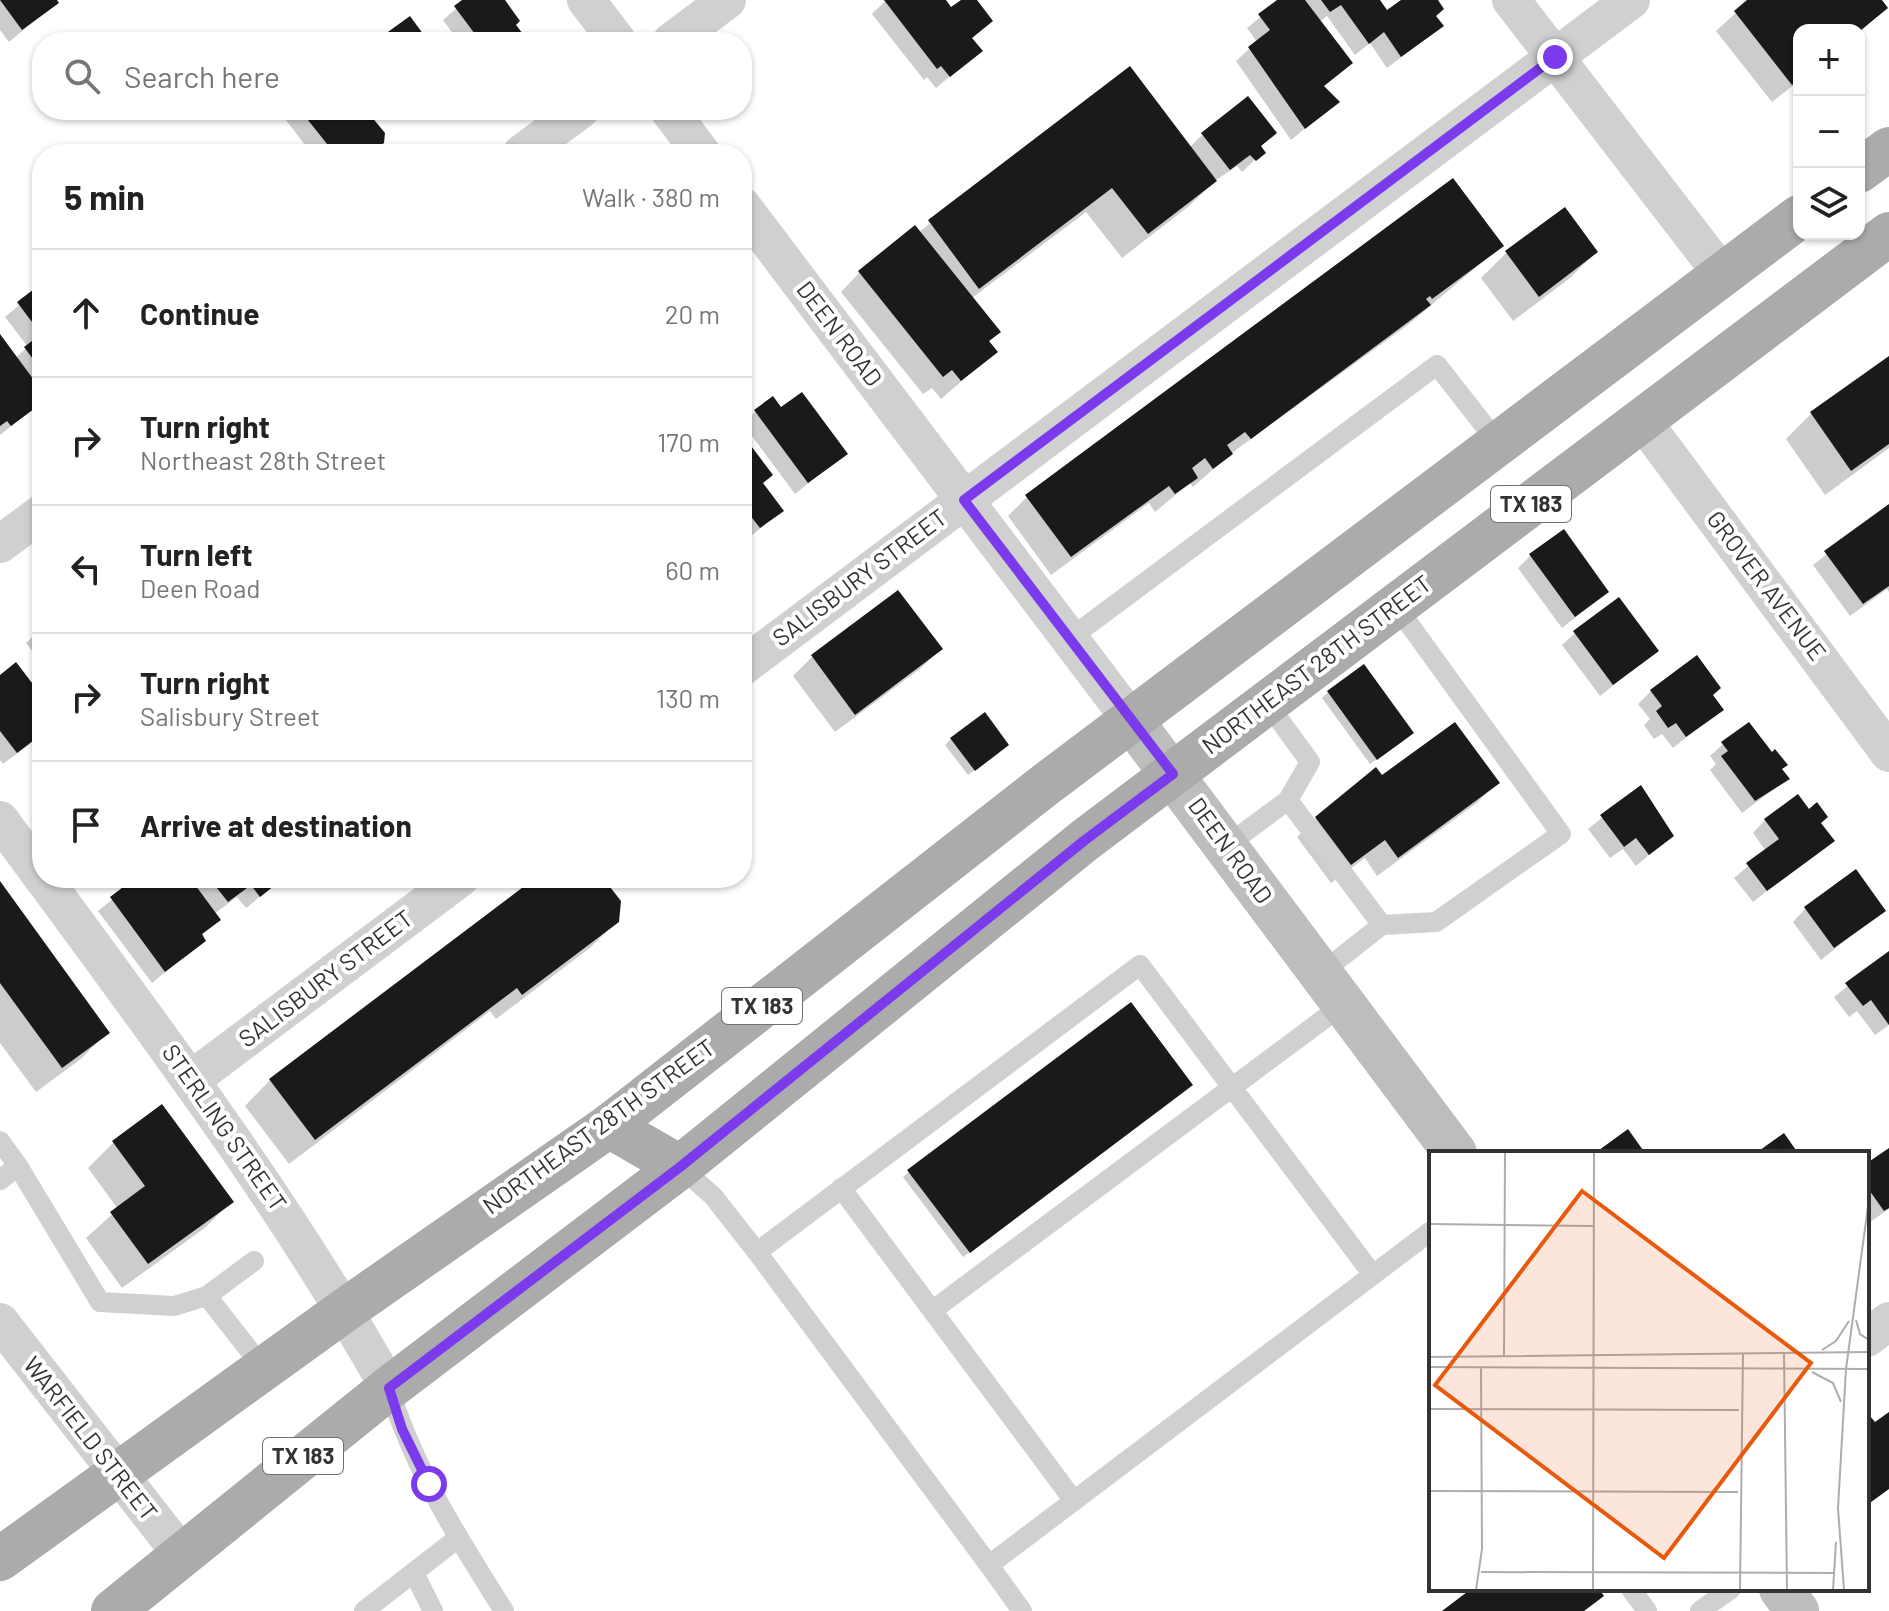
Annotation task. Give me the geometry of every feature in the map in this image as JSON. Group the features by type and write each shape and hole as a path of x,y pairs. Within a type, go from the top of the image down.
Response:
{"main road":[{"path":"1863,168 1889,149"},
{"name":"NORTHEAST 28TH STREET","path":"2,1554 117,1476 345,1310 609,1126 1131,720 1793,221"},
{"name":"NORTHEAST 28TH STREET","path":"113,1611 389,1388 680,1167 1085,840 1889,234"},
{"path":"609,1126 680,1167"}],"street":[{"path":"586,0 610,32"},
{"path":"684,32 727,0"},
{"path":"1511,0 1722,274"},
{"name":"SALISBURY STREET","path":"752,659 1631,0"},
{"path":"534,144 567,120"},
{"path":"676,120 694,144"},
{"name":"DEEN ROAD","path":"752,219 1173,774 1454,1151"},
{"name":"GROVER AVENUE","path":"1642,420 1889,753"},
{"path":"0,544 32,520"},
{"name":"STERLING STREET","path":"0,820 32,864"},
{"name":"STERLING STREET","path":"49,888 192,1079 345,1310 389,1388"},
{"name":"SALISBURY STREET","path":"192,1079 447,888"},
{"path":"1869,1336 1889,1321"},
{"name":"WARFIELD STREET","path":"0,1322 117,1476 182,1555"},
{"path":"1782,1591 1797,1611"}],"lane":[{"path":"1069,639 1437,365 1498,443"},
{"path":"933,1310 1232,1087 1332,989 1382,925 1436,922 1561,834 1396,606"},
{"path":"1226,846 1288,800 1310,762 1267,703"},
{"path":"1288,800 1382,925"},
{"path":"757,1252 1140,965 1373,1275"},
{"path":"0,1141 100,1302 174,1306 207,1296 254,1261"},
{"path":"0,1180 18,1166"},
{"path":"680,1167 713,1196 757,1252 1022,1611"},
{"path":"841,1188 1074,1501"},
{"path":"989,1565 1429,1233"},
{"path":"207,1296 264,1369"},
{"path":"389,1388 402,1429 458,1538 504,1611"},
{"path":"364,1611 458,1538"},
{"path":"414,1573 433,1611"},
{"path":"1632,1591 1647,1611"},
{"path":"1700,1611 1728,1591"}],"building":[{"path":"0,0 57,0 59,3 22,30"},
{"path":"462,0 505,0 520,21 516,25 522,32 474,32 454,6"},
{"path":"884,0 946,0 951,7 961,0 977,0 993,21 972,38 983,51 950,77 941,66 937,69"},
{"path":"1277,0 1305,0 1353,63 1324,86 1340,102 1305,129 1248,47 1270,30 1258,14"},
{"path":"1321,0 1380,0 1387,10 1401,0 1438,0 1444,9 1436,16 1444,26 1401,57 1384,32 1369,44 1341,5 1330,12"},
{"path":"1747,0 1882,0 1888,8 1865,27 1865,24 1793,24 1792,85 1734,11"},
{"path":"410,16 422,32 388,32"},
{"path":"1130,66 1217,181 1148,234 1112,188 979,289 928,220"},
{"path":"1248,96 1277,133 1261,146 1266,153 1256,161 1250,155 1230,170 1201,133"},
{"path":"308,120 374,120 385,133 383,144 327,144"},
{"path":"1453,178 1504,246 1432,299 1430,296 1426,299 1431,305 1251,439 1245,432 1227,445 1233,454 1213,469 1205,458 1192,468 1198,478 1175,494 1169,486 1071,557 1025,495"},
{"path":"1565,207 1598,252 1539,297 1505,251"},
{"path":"915,225 1001,332 989,341 998,352 961,381 952,370 943,377 858,271"},
{"path":"32,291 32,322 17,302"},
{"path":"0,334 32,377 32,410 11,426 7,421 0,426"},
{"path":"32,341 32,358 24,347"},
{"path":"1889,356 1889,444 1851,471 1810,412"},
{"path":"802,392 848,454 808,483 754,410 773,396 781,407"},
{"path":"752,447 773,475 763,483 784,511 760,528 752,518"},
{"path":"1889,504 1889,586 1863,604 1824,551"},
{"path":"1564,529 1609,592 1575,617 1529,554"},
{"path":"898,590 943,649 855,715 811,655"},
{"path":"1619,597 1659,651 1613,685 1573,631"},
{"path":"1697,655 1721,688 1713,695 1724,710 1686,737 1676,723 1668,728 1656,711 1662,706 1650,690"},
{"path":"16,662 32,683 32,742 17,753 0,731 0,675"},
{"path":"1364,664 1414,733 1377,760 1327,691"},
{"path":"985,712 1009,745 975,771 950,738"},
{"path":"1455,722 1500,783 1398,858 1385,840 1351,865 1315,817 1376,767 1382,775"},
{"path":"1749,722 1772,752 1775,749 1788,765 1782,769 1790,779 1755,801 1721,756 1728,751 1721,742"},
{"path":"1641,785 1674,836 1649,855 1636,838 1624,847 1600,815"},
{"path":"1798,794 1809,809 1817,802 1828,817 1821,823 1835,841 1767,891 1746,863 1779,839 1764,819"},
{"path":"1856,869 1886,911 1834,948 1804,907"},
{"path":"0,881 110,1033 62,1068 0,983"},
{"path":"122,888 197,888 221,920 202,934 206,941 165,972 110,897"},
{"path":"217,888 247,888 228,902"},
{"path":"253,888 271,888 260,897"},
{"path":"522,888 611,888 621,901 619,922 522,995 517,988 315,1140 269,1079"},
{"path":"1889,951 1889,1025 1871,1000 1863,1006 1845,983"},
{"path":"1131,1002 1193,1085 970,1253 907,1170"},
{"path":"162,1104 234,1202 148,1264 110,1212 145,1186 112,1141"},
{"path":"1628,1129 1644,1151 1598,1151"},
{"path":"1784,1133 1797,1151 1759,1151"},
{"path":"1889,1148 1889,1208 1884,1211 1869,1190 1869,1162"},
{"path":"1889,1412 1889,1489 1869,1504 1869,1417 1875,1422"},
{"path":"1468,1591 1600,1591 1604,1596 1584,1611 1442,1611"}],"route":[{"path":"429,1484 402,1429 389,1388 680,1167 1085,840 1173,774 964,500 1555,57"}]}
